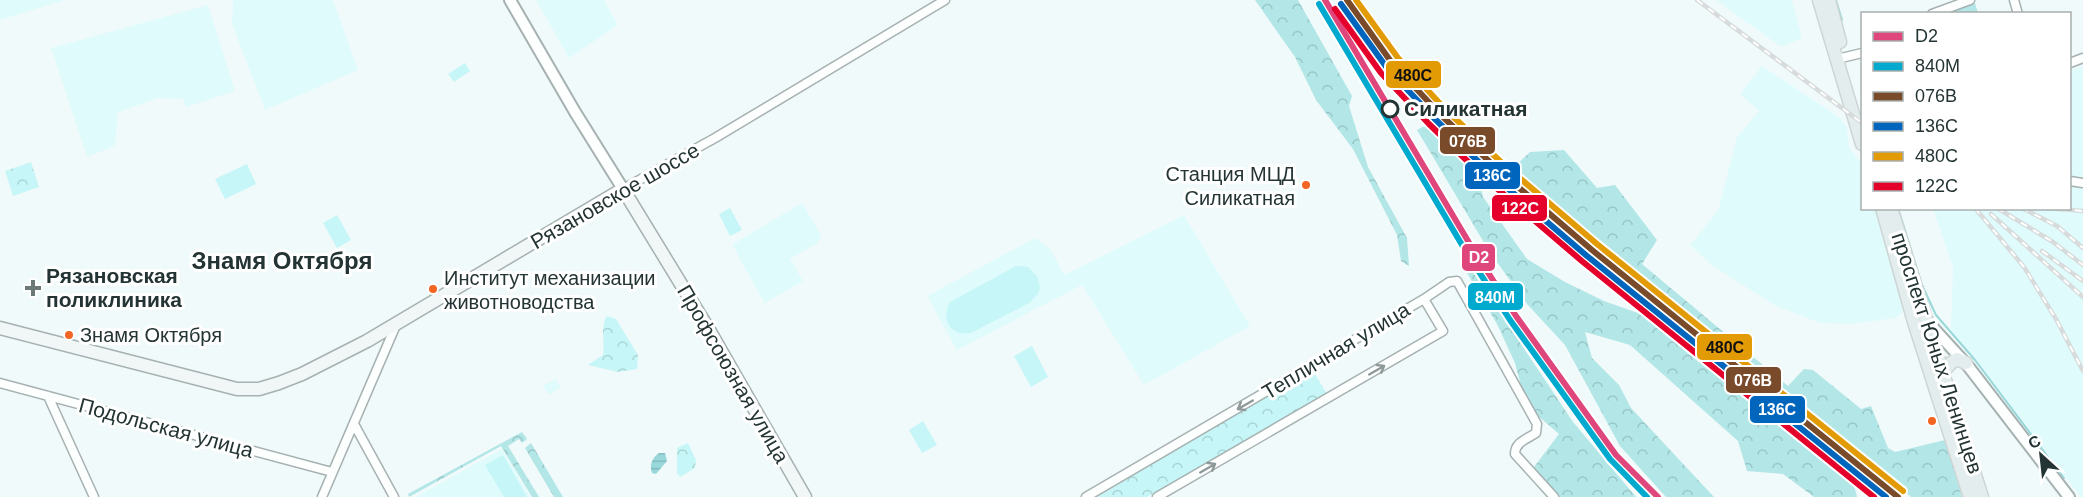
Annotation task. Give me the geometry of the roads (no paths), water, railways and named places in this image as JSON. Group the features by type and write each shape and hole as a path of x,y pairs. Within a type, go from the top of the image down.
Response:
{"main road":[{"path":"1819,0 1861,113"},
{"path":"1829,0 1861,136"},
{"name":"Рязановское шоссе","path":"0,328 237,389 259,389 302,374 396,324 623,189"},
{"name":"Профсоюзная улица","path":"623,189 709,330 805,497"},
{"name":"проспект Юных Ленинцев","path":"1883,210 1905,291 1943,372 1982,497"},
{"name":"проспект Юных Ленинцев","path":"1892,210 1970,497"},
{"path":"1943,372 1957,359 1966,363"}],"street":[{"path":"510,0 623,189"},
{"name":"Рязановское шоссе","path":"623,189 715,138 945,0"},
{"path":"1937,12 1970,0"},
{"path":"1841,58 1861,53"},
{"path":"1424,299 1449,282 1457,281 1537,423 1536,433 1518,444 1515,453 1554,497"},
{"name":"Тепличная улица","path":"1086,497 1424,299 1443,331 1157,497"},
{"path":"1921,322 1966,363 2069,497"},
{"path":"322,497 396,324"},
{"name":"Подольская улица","path":"0,383 332,472"},
{"path":"48,396 94,497"},
{"path":"354,424 394,497"}],"waterway":[{"path":"1836,0 1842,20"},
{"path":"1899,210 1922,285 1936,315 1975,360 2064,478"}],"railway":[{"path":"1342,0 1375,47 1411,91 1492,172 1892,497"},
{"path":"1697,0 1861,122"},
{"path":"1977,210 2024,267 2056,319 2083,371"},
{"path":"2000,210 2053,242 2083,265"},
{"path":"2026,210 2057,226 2083,248"},
{"path":"2071,210 2083,211"},
{"path":"1991,214 2083,297"},
{"path":"2042,251 2083,281"}],"place":[{"name":"Силикатная","path":"1390,109"},
{"name":"Станция МЦД Силикатная","path":"1306,185"},
{"name":"Рязановская поликлиника","path":"33,288"},
{"name":"Институт механизации животноводства","path":"433,289"},
{"name":"Знамя Октября","path":"69,335"}],"district":[{"name":"Знамя Октября","path":"282,261"}]}
